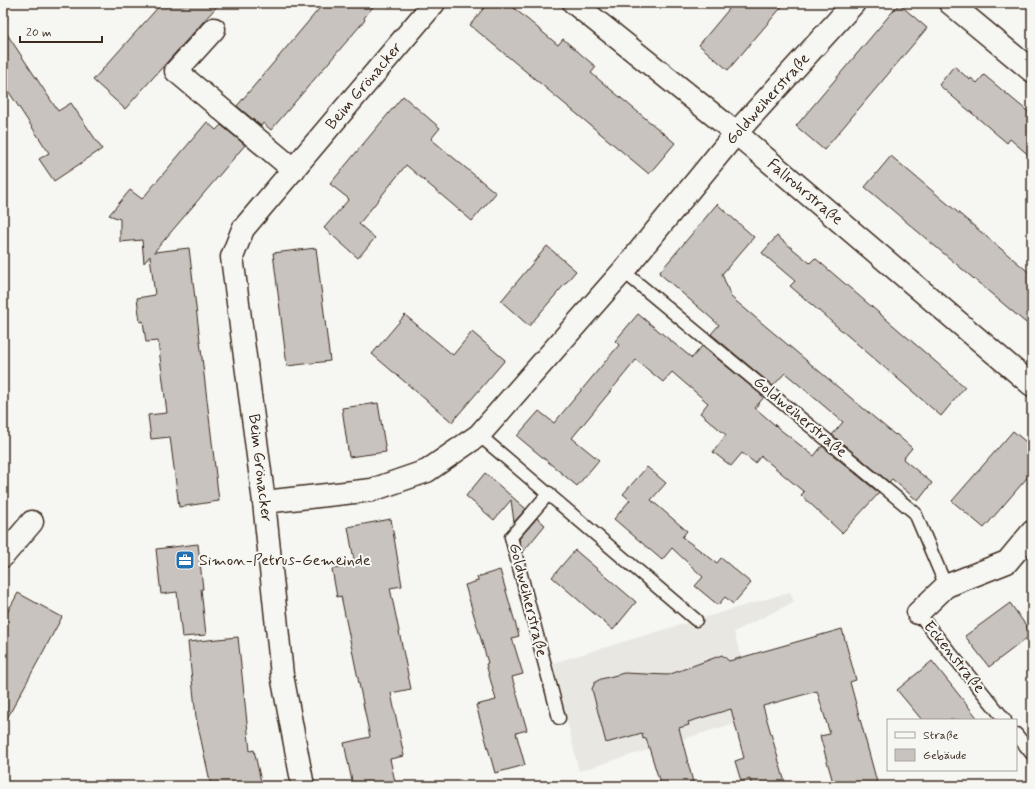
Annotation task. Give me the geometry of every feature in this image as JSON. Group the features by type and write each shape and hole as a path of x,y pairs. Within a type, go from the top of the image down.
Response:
{"street":[{"name":"Beim Grönacker","path":"303,786 282,675 264,502 232,257 243,229 434,3"},
{"name":"Fallrohrstraße","path":"574,3 736,133 1032,385"},
{"name":"Goldweiherstraße","path":"264,502 372,490 428,471 479,435 623,271 736,133 854,3"},
{"path":"950,3 1032,70"},
{"path":"214,29 176,71 294,170"},
{"path":"3,556 32,522"},
{"name":"Eckenstraße","path":"918,613 946,586 1007,562 1032,532"}],"lane":[{"name":"Goldweiherstraße","path":"623,271 915,513 946,586"},
{"path":"479,435 549,493 696,620"},
{"name":"Goldweiherstraße","path":"549,493 511,537 558,718"},
{"name":"Eckenstraße","path":"918,613 1004,719"},
{"path":"1017,735 1032,754"}],"shaded area":[{"path":"790,592 794,602 734,632 758,716 579,771 553,663"}],"building":[{"path":"162,3 220,3 125,109 93,80"},
{"path":"324,3 376,3 364,18 365,20 271,130 263,123 261,126 237,106"},
{"path":"488,3 508,3 558,45 563,39 596,67 591,73 675,143 649,174 470,25"},
{"path":"734,3 785,3 728,70 699,45"},
{"path":"899,4 927,28 824,150 796,126"},
{"path":"3,28 58,111 71,103 102,149 54,181 39,159 49,153 3,83"},
{"path":"954,66 970,80 971,78 977,83 984,75 1032,115 1032,158 1010,139 1007,143 939,85"},
{"path":"403,96 440,128 431,139 496,193 472,221 406,165 359,224 375,238 358,258 324,228 349,199 330,184"},
{"path":"207,122 216,130 221,125 245,145 154,252 189,248 219,501 179,507 170,437 151,439 148,415 167,413 158,341 146,342 143,321 140,322 137,298 155,295 150,256 144,263 142,240 120,242 120,219 109,215 130,190 142,199"},
{"path":"891,156 1032,275 1032,328 865,187"},
{"path":"717,204 754,237 722,274 731,297 912,448 903,459 932,483 918,501 892,479 889,482 832,435 843,422 785,373 773,386 711,334 719,325 659,273"},
{"path":"777,236 810,263 815,258 965,387 941,416 790,286 795,281 762,253"},
{"path":"547,246 576,271 529,326 501,301"},
{"path":"316,248 330,361 287,366 273,253"},
{"path":"638,314 692,358 702,346 764,397 755,408 782,431 814,456 822,446 879,493 842,533 801,495 804,492 761,456 755,463 742,453 731,466 713,452 726,435 700,413 708,403 672,372 663,382 636,360 572,438 599,460 577,486 517,436 539,411 554,423 619,345 615,341"},
{"path":"405,315 453,355 472,332 505,360 452,422 372,354"},
{"path":"378,403 386,452 349,457 342,408"},
{"path":"1013,431 1032,447 1032,472 984,528 952,501"},
{"path":"647,467 666,483 651,500 687,531 682,537 717,563 721,558 751,583 733,604 725,597 718,605 695,586 703,577 672,548 662,560 614,519 630,500 623,494"},
{"path":"485,473 526,509 514,522 511,500 494,520 466,496"},
{"path":"537,518 545,525 523,552 519,539"},
{"path":"391,519 402,586 390,588 411,689 391,693 404,756 390,759 396,786 353,786 344,743 370,737 341,596 337,597 332,569 355,566 348,527"},
{"path":"198,544 206,635 182,637 177,592 161,594 156,549"},
{"path":"575,550 636,602 613,630 552,577"},
{"path":"500,570 519,636 512,638 523,674 512,677 527,730 516,733 525,765 495,773 476,705 496,700 486,664 488,663 465,585 478,581 477,577"},
{"path":"18,593 62,617 3,726 3,620"},
{"path":"1010,603 1032,634 989,667 965,636"},
{"path":"842,629 856,680 850,682 878,786 834,786 820,736 830,734 817,691 763,706 786,786 752,786 750,779 741,781 735,761 744,758 731,709 688,722 689,725 679,728 694,786 661,786 646,738 643,739 642,733 606,743 592,689 595,682 601,679 624,673 668,675 722,655 729,661"},
{"path":"238,637 250,751 254,750 262,786 211,786 196,717 188,642"},
{"path":"932,661 978,719 921,719 897,690"}],"place":[{"name":"Simon-Petrus-Gemeinde","path":"185,560"}]}
